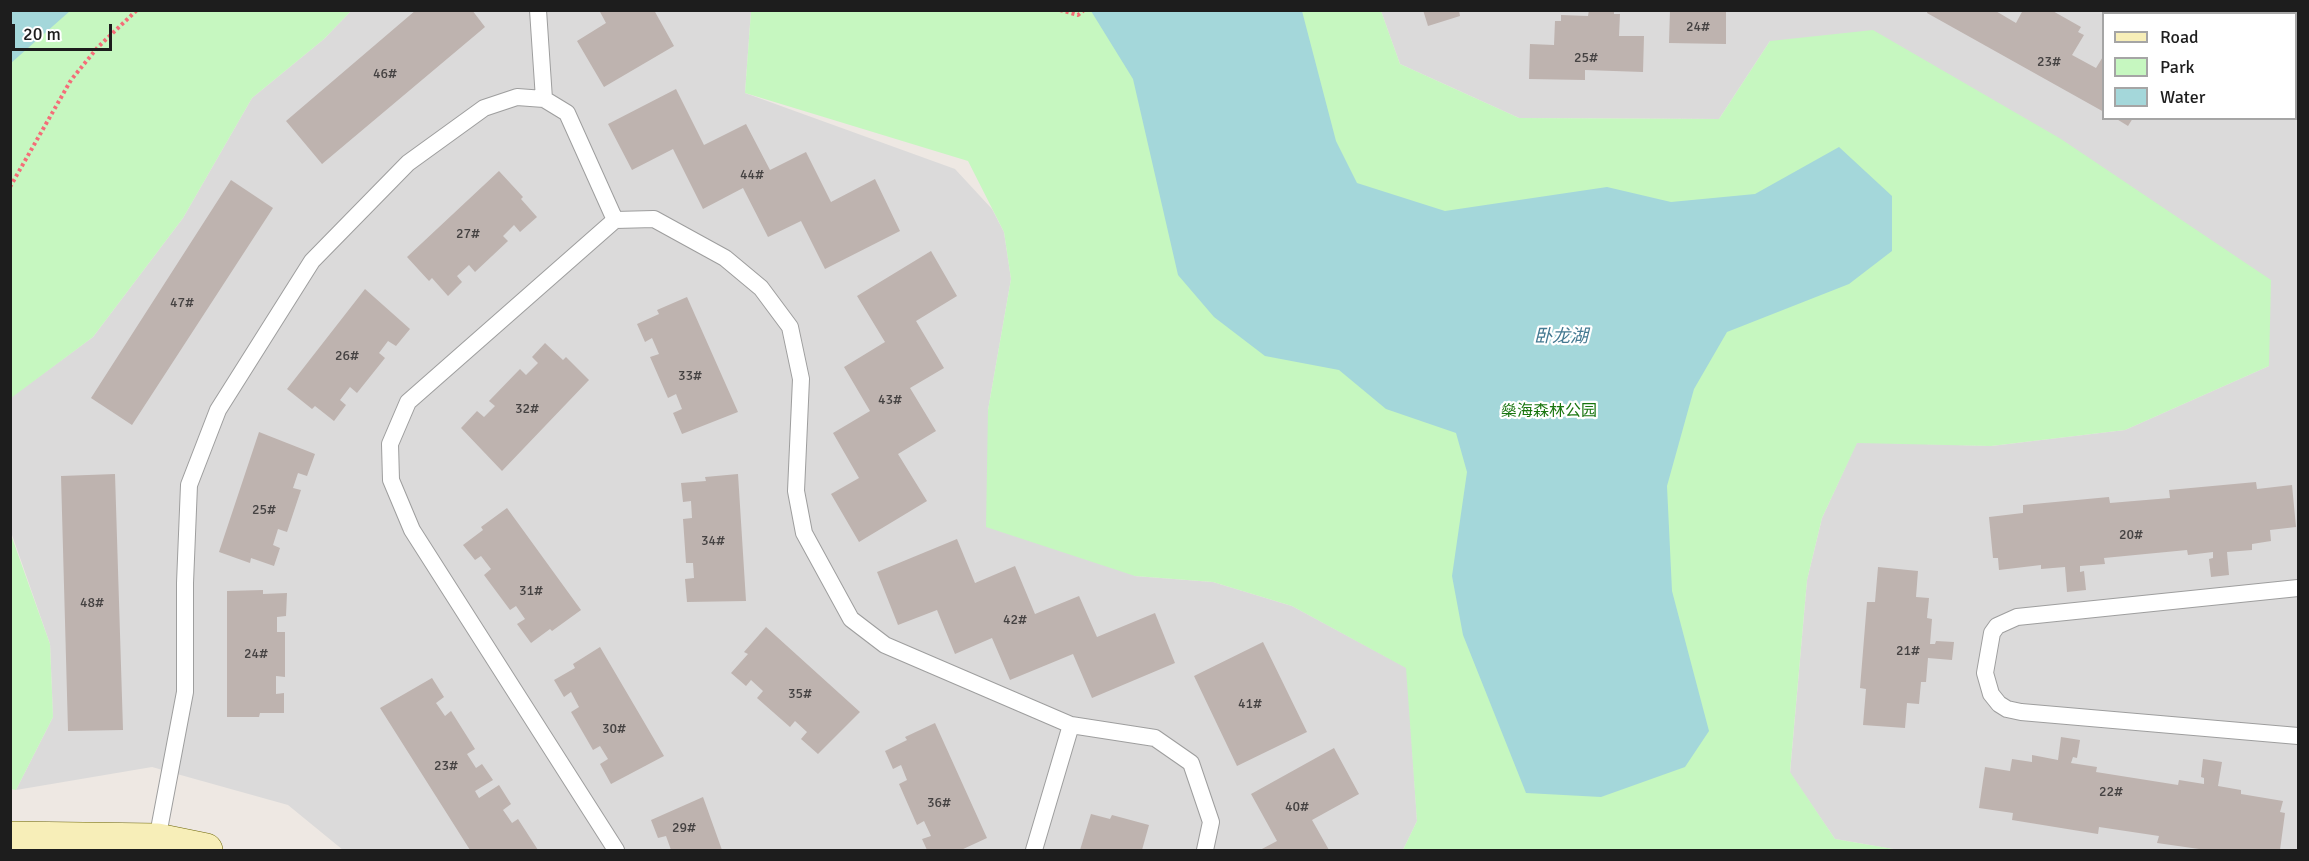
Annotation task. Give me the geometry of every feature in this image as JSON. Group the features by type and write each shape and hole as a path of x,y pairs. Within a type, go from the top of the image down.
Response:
{"street":[{"path":"10,838 157,840 206,850"}],"lane":[{"path":"538,10 544,99"},
{"path":"157,840 185,692 185,583 189,485 218,410 312,261 408,163 484,108 517,97 544,99 567,113 615,220"},
{"path":"616,850 412,530 391,480 390,444 408,402 615,220 654,219 725,258 761,288 790,327 801,379 796,491 804,533 851,619 885,645 1071,725 1155,738 1191,763 1211,822 1205,850"},
{"path":"2298,588 2017,617 1997,626 1992,633 1985,673 1991,694 2007,709 2020,712 2298,736"},
{"path":"1034,850 1071,725"}],"path":[{"path":"10,187 71,80 98,47 137,10"},
{"path":"1060,10 1078,15 1084,10"}],"shaded area":[{"path":"351,11 751,11 745,93 955,169 992,209 1004,232 1011,279 988,410 1135,576 1213,582 1292,606 1407,668 1417,821 1403,850 343,850 288,805 152,767 16,790 53,717 50,644 11,532 10,398 93,337 183,218 252,98 324,39"},
{"path":"1381,11 2298,11 2298,850 1899,850 1835,839 1790,773 1807,580 1822,518 1857,442 1991,446 2125,430 2269,366 1770,41 1719,119 1519,118 1400,64"}],"green space":[{"path":"11,11 351,11 324,39 252,98 183,218 93,337 11,398"},
{"name":"燊海森林公园","path":"751,11 1381,11 1400,64 1519,118 1719,119 1770,41 1873,30 2061,139 2271,280 2269,366 2125,430 1991,446 1857,443 1822,518 1807,580 1790,772 1835,839 1899,850 1403,850 1417,821 1406,668 1292,606 1213,582 1135,576 986,527 988,410 1011,279 1004,232 968,161 745,93"},
{"path":"10,532 50,644 53,717 16,790 10,789"}],"water":[{"path":"11,10 70,10 70,11 11,63"},
{"name":"卧龙湖","path":"1091,11 1302,11 1336,141 1357,183 1445,211 1607,187 1671,202 1755,194 1839,147 1892,196 1892,251 1849,284 1727,332 1694,389 1667,486 1672,591 1709,731 1685,767 1601,797 1526,793 1463,635 1452,576 1467,472 1456,433 1386,409 1339,370 1265,356 1214,317 1178,275 1133,79"}],"building":[{"path":"416,10 472,10 485,27 322,164 286,121"},
{"path":"599,10 654,10 674,46 604,87 577,41 606,23"},
{"path":"1423,10 1459,10 1460,16 1428,26"},
{"path":"1589,10 1614,10 1614,14 1620,14 1619,36 1644,36 1643,72 1585,70 1585,80 1529,79 1530,44 1554,45 1555,21 1561,21 1561,15 1588,16"},
{"path":"1670,10 1726,10 1726,44 1669,43"},
{"path":"1928,10 1994,10 2016,23 2023,10 2051,10 2081,27 2078,32 2084,35 2072,55 2096,68 2102,58 2102,111 1927,13"},
{"path":"676,89 704,145 746,124 770,170 806,152 831,202 875,179 900,231 825,269 801,221 768,237 743,188 703,209 673,149 632,170 608,124"},
{"path":"2118,120 2132,120 2128,126"},
{"path":"499,171 523,197 521,199 537,217 520,232 514,225 503,236 508,241 475,272 469,265 457,276 462,282 448,296 432,278 429,281 407,257"},
{"path":"231,180 273,208 132,425 91,398"},
{"path":"931,251 957,296 916,321 944,368 910,388 936,431 898,454 927,501 859,542 831,494 859,478 833,433 870,411 844,367 885,342 857,296"},
{"path":"365,289 410,329 396,346 388,341 379,353 385,358 357,393 350,387 340,400 346,405 334,421 315,406 312,409 287,389"},
{"path":"687,297 738,412 682,434 673,413 682,409 676,394 668,398 650,357 659,354 652,338 645,342 637,324 659,314 657,310"},
{"path":"545,343 563,360 566,357 589,380 502,471 461,428 477,411 484,417 495,406 489,401 520,369 526,375 538,363 532,357"},
{"path":"259,432 315,454 307,476 298,473 293,488 301,490 287,532 278,529 273,545 280,548 274,566 251,558 250,563 219,552"},
{"path":"115,474 123,730 68,731 61,476"},
{"path":"738,474 746,601 687,602 685,579 694,578 693,563 686,563 683,519 692,518 691,501 683,502 681,483 706,481 705,477"},
{"path":"2256,482 2257,489 2292,485 2296,527 2270,530 2271,541 2252,544 2252,550 2227,552 2229,575 2211,577 2209,559 2213,558 2213,552 2188,555 2187,550 2104,558 2105,564 2080,566 2080,572 2084,571 2086,590 2067,592 2065,567 2041,569 2041,565 1999,570 1998,558 1993,558 1989,517 2023,513 2023,505 2109,497 2110,503 2170,498 2169,490"},
{"path":"507,508 581,610 531,643 517,624 525,619 516,606 510,610 484,575 491,569 481,556 475,560 463,545 483,530 481,527"},
{"path":"957,539 975,583 1015,566 1035,614 1079,596 1097,637 1155,613 1175,663 1092,698 1073,654 1010,680 992,638 955,654 937,610 898,625 877,572"},
{"path":"1878,567 1918,571 1916,597 1929,598 1927,618 1932,619 1930,644 1935,644 1936,641 1954,642 1952,660 1928,658 1926,682 1921,682 1919,704 1907,703 1905,728 1863,725 1866,689 1860,688 1867,602 1875,602"},
{"path":"263,590 263,594 287,593 286,616 277,617 277,632 285,632 285,677 276,676 276,694 284,693 284,713 260,713 259,717 227,717 227,591"},
{"path":"766,627 860,712 818,754 801,739 807,732 795,721 790,727 757,698 763,691 751,680 746,686 731,673 748,654 744,652"},
{"path":"1263,642 1307,732 1237,766 1194,676"},
{"path":"600,647 664,756 611,784 600,764 608,759 600,746 593,750 571,712 579,707 571,692 564,697 554,680 575,668 573,664"},
{"path":"432,678 444,697 436,703 445,716 451,711 475,749 467,754 476,768 482,764 493,780 475,791 479,798 499,785 511,804 503,810 512,823 518,819 538,850 470,850 380,708"},
{"path":"935,723 987,838 961,850 927,850 922,839 931,836 924,821 917,825 899,784 907,780 901,765 893,769 885,751 907,740 905,737"},
{"path":"2061,737 2080,740 2077,758 2073,757 2071,763 2097,767 2096,772 2178,785 2179,780 2204,784 2204,778 2201,777 2203,759 2222,762 2218,786 2241,790 2241,794 2283,801 2280,812 2285,813 2280,850 2206,850 2157,843 2159,836 2099,827 2098,834 2012,820 2013,813 1979,808 1985,767 2010,771 2012,759 2032,762 2032,755 2058,760"},
{"path":"1334,748 1359,794 1312,820 1329,850 1260,850 1277,841 1251,794"},
{"path":"703,797 722,850 671,850 666,836 658,838 651,820"},
{"path":"1091,814 1110,819 1112,815 1149,825 1142,850 1080,850"}]}
